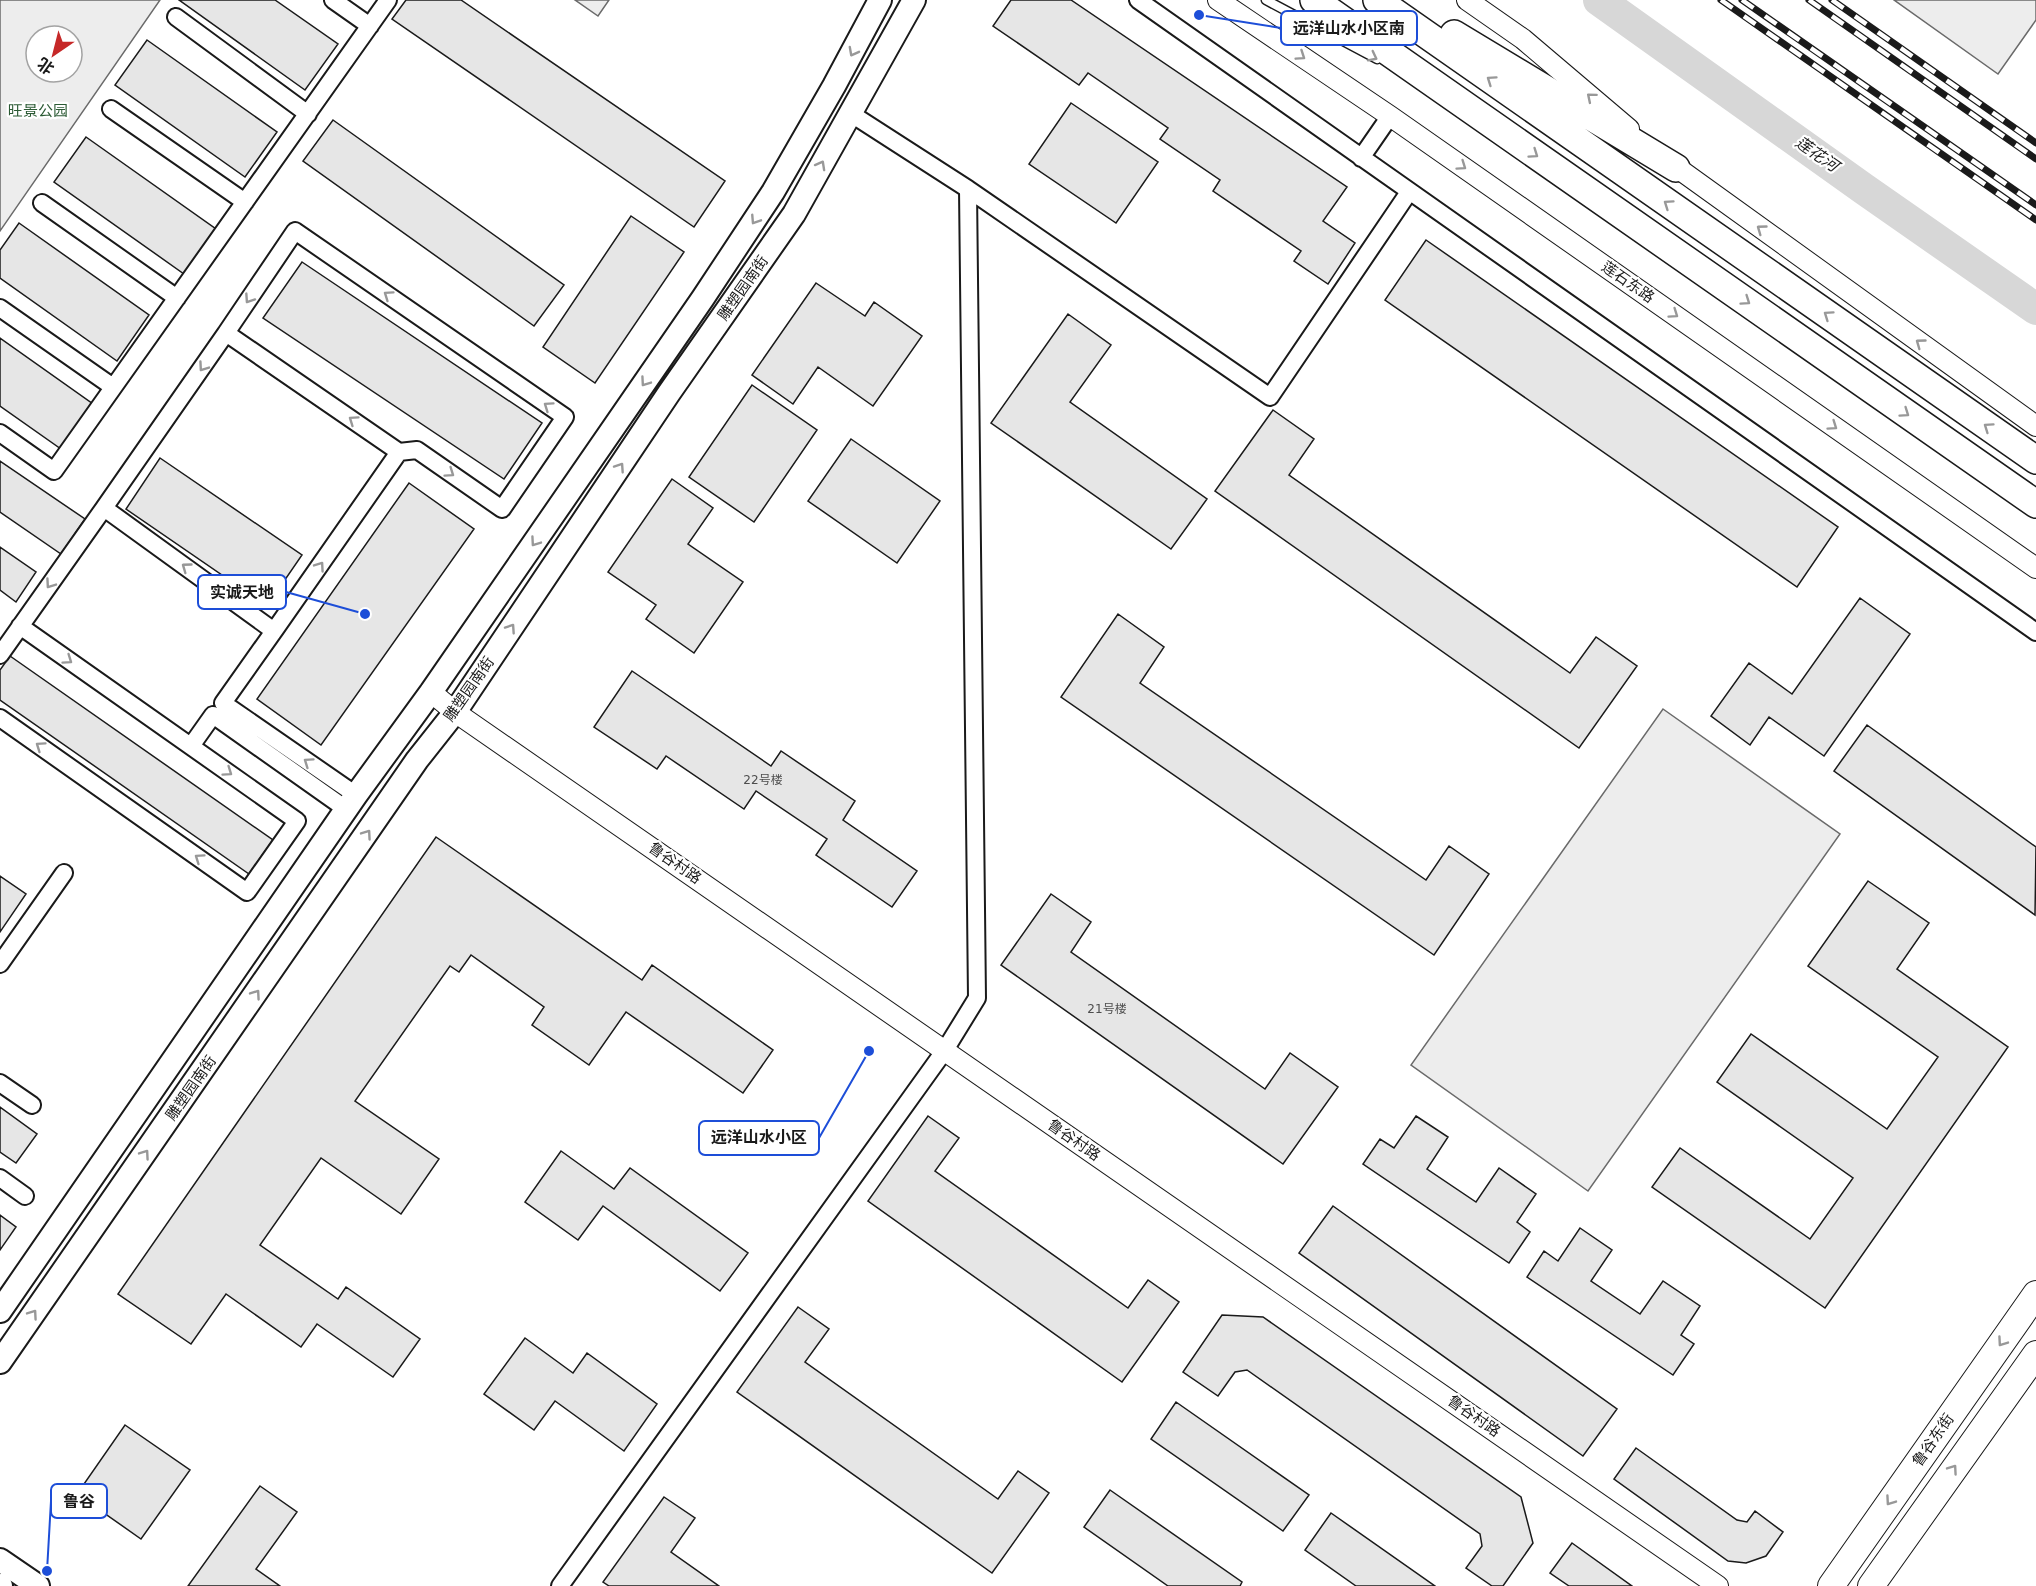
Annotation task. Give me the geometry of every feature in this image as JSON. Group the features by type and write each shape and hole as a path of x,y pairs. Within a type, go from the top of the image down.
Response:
{"highway":[{"path":"1314,0 2036,504"},
{"path":"1377,0 2036,460"},
{"path":"1398,0 1676,168"}],"main road":[{"name":"雕塑园南街","path":"0,1311 351,802 431,692 703,298 773,192 880,0"},
{"name":"雕塑园南街","path":"0,1362 417,760 455,712 669,393 794,214 914,0"},
{"name":"鲁谷东街","path":"1831,1586 2036,1294"},
{"path":"1871,1586 2036,1354"},
{"path":"0,1560 38,1586"}],"street":[{"path":"333,0 370,26"},
{"path":"0,433 54,471 388,0"},
{"path":"1138,0 2036,632"},
{"name":"莲石东路","path":"1218,0 1390,116 2036,568"},
{"path":"1467,0 1523,39 1676,168 2036,426"},
{"path":"176,17 308,114"},
{"path":"111,108 245,202"},
{"path":"850,113 968,189 1270,397 1409,192"},
{"path":"1361,158 1390,116"},
{"path":"560,1586 945,1050 977,998 968,189"},
{"path":"42,203 177,298"},
{"path":"0,655 295,231 565,417 502,509 417,450 399,452 226,333"},
{"path":"0,308 114,387"},
{"path":"191,746 399,452"},
{"path":"104,508 274,631"},
{"path":"0,718 247,892 297,821 20,626"},
{"name":"鲁谷村路","path":"431,692 455,712 1718,1586"},
{"path":"218,709 351,802"},
{"path":"0,964 64,873"},
{"path":"0,1083 32,1105"},
{"path":"0,1178 25,1196"}],"lane":[{"path":"1266,0 1388,65"},
{"path":"1399,70 1461,103"}],"shaded area":[{"name":"旺景公园","path":"0,0 160,0 0,231"},
{"path":"575,0 609,0 598,16"},
{"path":"1894,0 2036,0 2036,20 1998,74"},
{"path":"1663,709 1840,834 1588,1191 1411,1065"}],"building":[{"path":"179,0 275,0 338,44 305,90"},
{"path":"406,0 461,0 725,181 694,227 392,19"},
{"path":"1011,0 1071,0 1347,187 1323,221 1355,243 1328,284 1294,261 1301,251 1213,191 1220,180 1160,139 1168,128 1088,73 1079,85 993,26"},
{"path":"147,40 277,132 245,177 115,85"},
{"path":"1071,103 1158,162 1116,223 1029,164"},
{"path":"333,120 564,285 534,326 303,161"},
{"path":"86,137 216,229 184,274 54,182"},
{"path":"631,216 684,252 595,383 543,347"},
{"path":"19,223 149,315 117,361 0,278 0,250"},
{"path":"1426,240 1838,527 1797,587 1385,300"},
{"path":"302,262 542,423 504,479 263,318"},
{"path":"816,283 865,316 874,302 922,336 873,406 818,367 793,404 752,375"},
{"path":"1068,314 1111,345 1070,402 1207,499 1171,549 991,423"},
{"path":"0,338 93,404 61,449 0,406"},
{"path":"752,385 817,430 754,522 689,477"},
{"path":"1273,410 1314,439 1289,475 1570,673 1596,637 1637,666 1579,748 1215,491"},
{"path":"851,439 940,501 897,563 808,501"},
{"path":"160,458 302,555 267,606 126,509"},
{"path":"0,461 85,519 61,554 0,512"},
{"path":"672,479 713,508 688,544 743,582 694,653 646,619 656,605 608,572"},
{"path":"409,483 474,529 321,745 257,699"},
{"path":"0,547 36,572 16,602 0,590"},
{"path":"1860,598 1910,634 1824,756 1769,717 1750,745 1711,716 1749,663 1792,694"},
{"path":"1118,614 1164,647 1140,683 1426,880 1449,846 1489,874 1434,955 1061,697"},
{"path":"10,656 273,840 249,874 0,700 0,670"},
{"path":"632,671 771,766 781,751 855,801 843,820 917,871 892,907 816,855 827,839 756,791 744,809 666,756 657,769 594,727"},
{"path":"1867,725 2036,847 2035,915 1834,771"},
{"path":"436,837 642,980 652,965 773,1050 743,1093 626,1012 589,1065 532,1025 544,1007 471,955 459,972 450,966 355,1101 439,1159 401,1214 321,1158 260,1245 338,1299 346,1287 420,1339 393,1377 317,1324 301,1347 226,1294 191,1344 118,1294"},
{"path":"0,876 26,894 0,932"},
{"path":"1868,881 1929,923 1897,969 2008,1047 1825,1308 1652,1187 1680,1148 1810,1239 1853,1178 1717,1082 1751,1034 1887,1129 1938,1057 1808,966"},
{"path":"1051,894 1091,922 1071,952 1265,1089 1290,1053 1338,1087 1283,1164 1001,965"},
{"path":"0,1107 37,1134 16,1163 0,1152"},
{"path":"928,1116 959,1138 935,1171 1128,1308 1148,1280 1179,1302 1122,1382 868,1201"},
{"path":"1416,1116 1448,1137 1427,1169 1476,1202 1499,1168 1536,1194 1517,1222 1530,1232 1509,1263 1363,1164 1380,1139 1394,1148"},
{"path":"561,1151 614,1189 630,1168 748,1253 720,1291 603,1206 578,1240 525,1202"},
{"path":"1333,1206 1617,1409 1583,1456 1299,1253"},
{"path":"0,1215 16,1227 0,1250"},
{"path":"1580,1228 1612,1250 1591,1281 1640,1314 1663,1281 1700,1306 1681,1335 1694,1344 1673,1375 1527,1277 1544,1251 1558,1261"},
{"path":"798,1307 829,1329 805,1362 998,1499 1018,1471 1049,1493 992,1573 737,1392"},
{"path":"1222,1315 1263,1317 1521,1497 1533,1543 1503,1586 1492,1586 1466,1568 1482,1546 1480,1534 1247,1370 1235,1372 1218,1396 1183,1372"},
{"path":"525,1338 573,1373 587,1353 657,1404 624,1451 555,1401 534,1430 484,1394"},
{"path":"1176,1402 1309,1495 1283,1531 1151,1439"},
{"path":"125,1425 190,1470 141,1539 77,1494"},
{"path":"1636,1448 1737,1520 1747,1522 1755,1511 1783,1532 1766,1556 1746,1563 1728,1561 1614,1479"},
{"path":"260,1486 297,1512 256,1569 280,1586 188,1586"},
{"path":"1110,1490 1242,1582 1240,1586 1168,1586 1084,1527"},
{"path":"664,1497 695,1518 671,1552 719,1586 609,1586 603,1582"},
{"path":"1331,1513 1435,1586 1356,1586 1305,1550"},
{"path":"1572,1543 1632,1586 1569,1586 1550,1573"}],"waterway":[{"name":"莲花河","path":"1599,0 2036,309"}],"railway":[{"path":"1721,0 2036,220"},
{"path":"1742,0 2036,205"},
{"path":"1809,0 2036,159"},
{"path":"1832,0 2036,143"}],"place":[{"name":"远洋山水小区南","path":"1199,15"},
{"name":"实诚天地","path":"365,614"},
{"name":"远洋山水小区","path":"869,1051"},
{"name":"鲁谷","path":"47,1571"}]}
